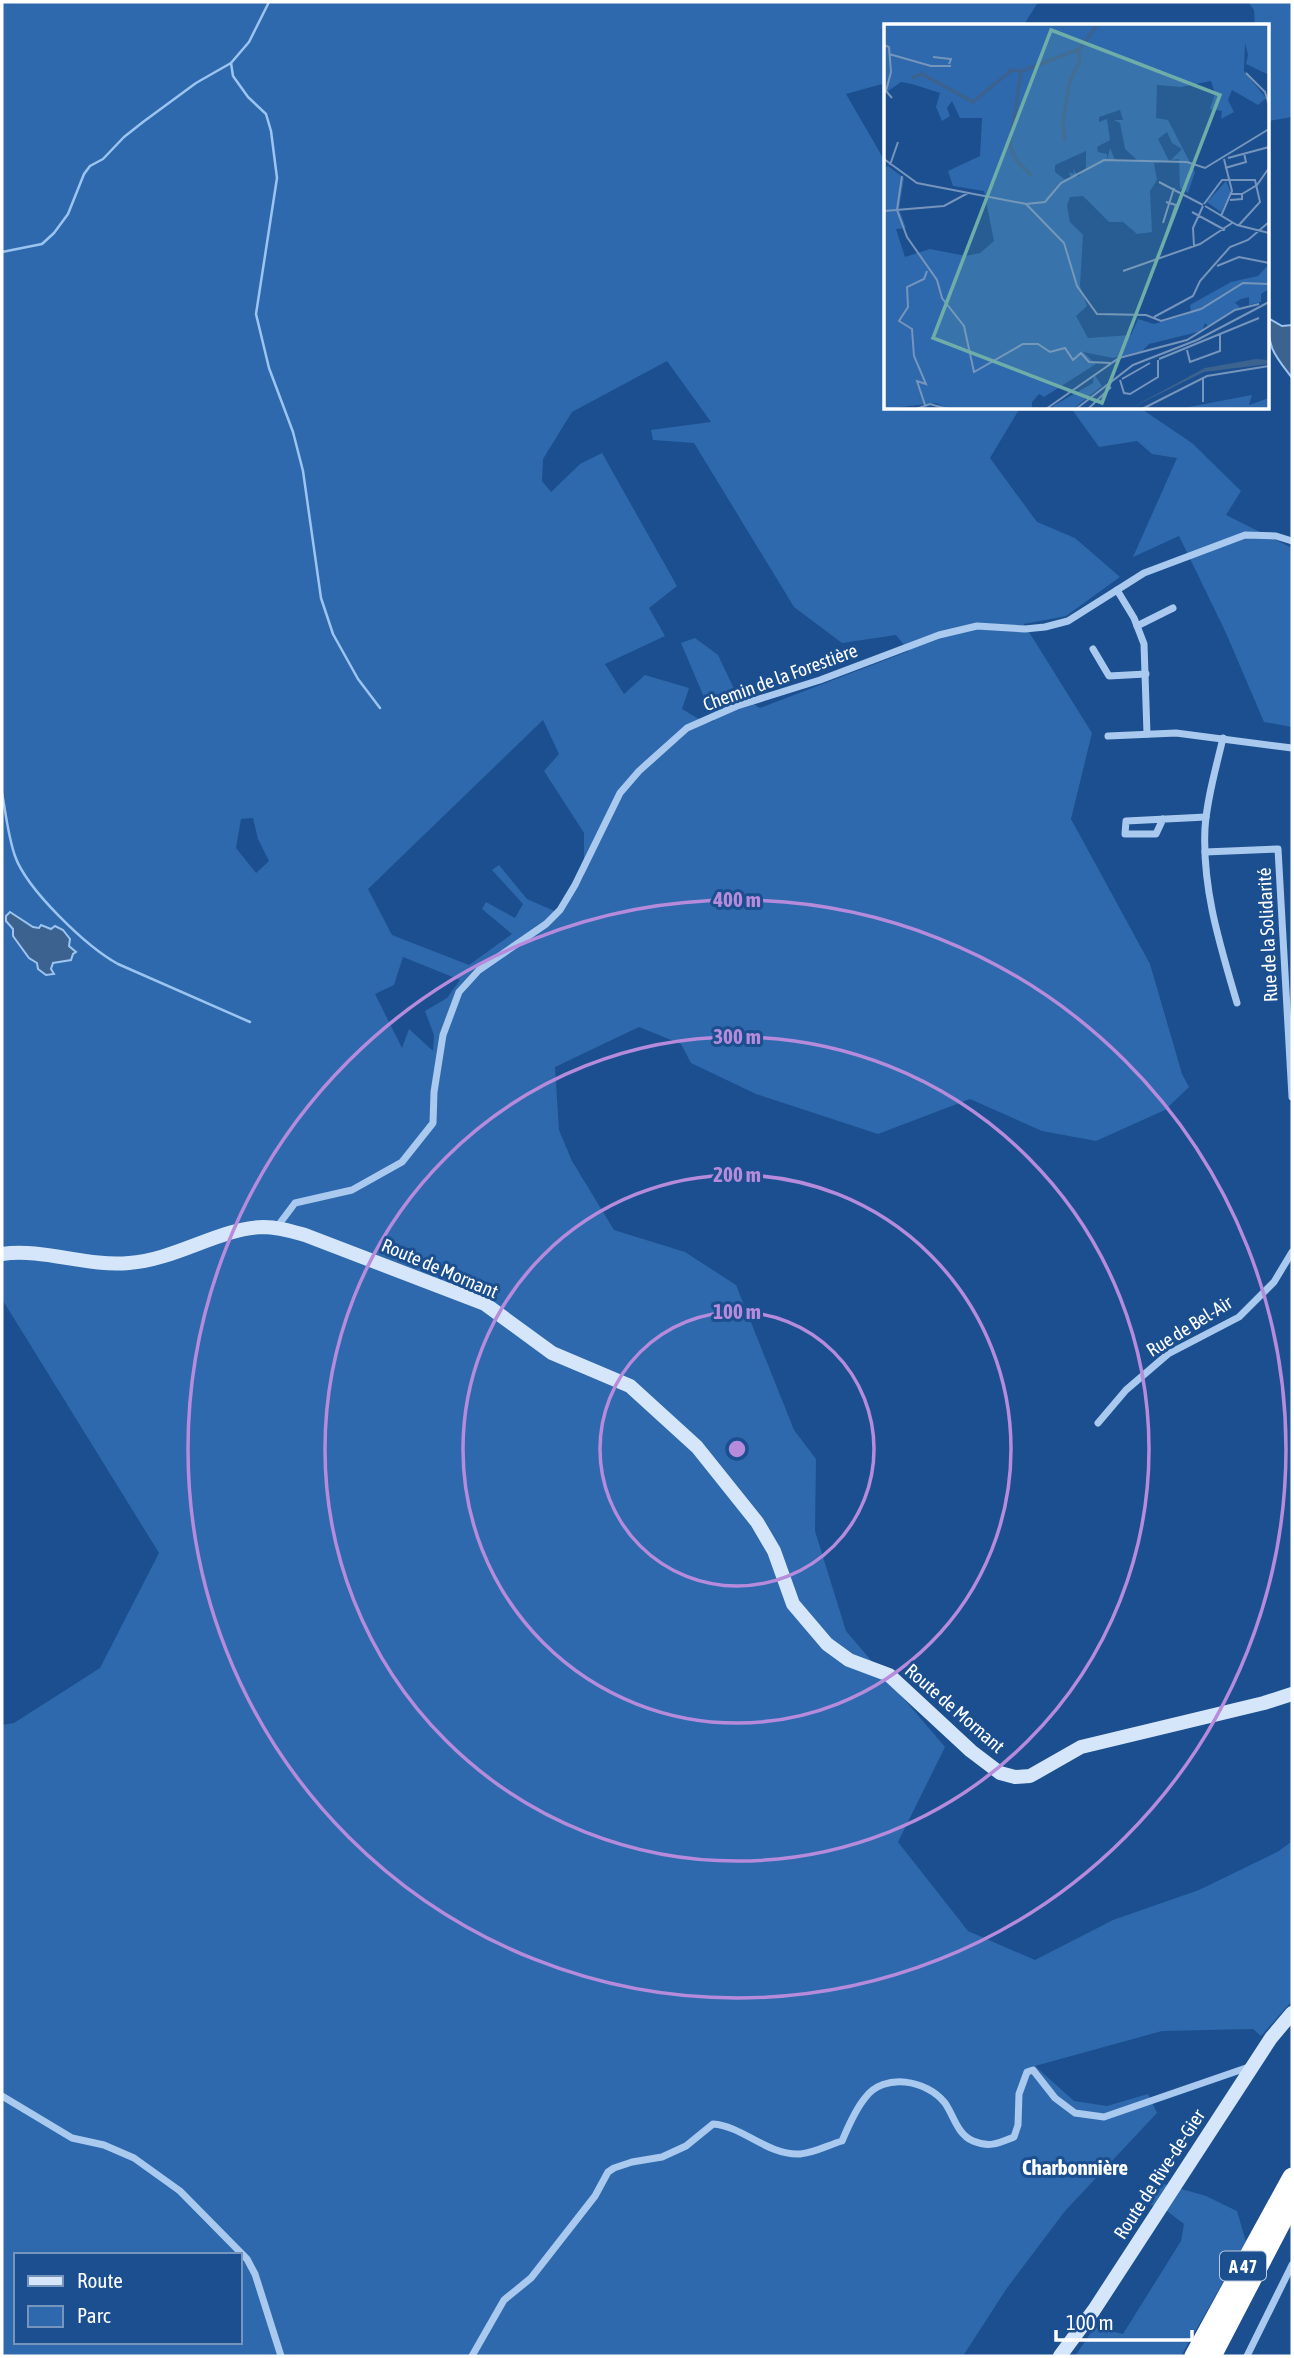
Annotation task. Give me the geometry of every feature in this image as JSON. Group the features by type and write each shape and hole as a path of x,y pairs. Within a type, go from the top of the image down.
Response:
{"highway":[{"name":"A 47","path":"1194,2356 1292,2177"},
{"name":"A 47","path":"1212,2356 1292,2203"}],"main road":[{"name":"Route de Mornant","path":"2,1254 39,1254 103,1263 131,1263 164,1256 250,1229 277,1227 305,1235 485,1304 552,1353 630,1386 696,1447 757,1522 774,1551 793,1604 827,1644 849,1660 889,1675 971,1751 1000,1773 1015,1777 1030,1776 1081,1747 1292,1694"},
{"name":"Route de Rive-de-Gier","path":"1060,2356 1094,2310 1271,2038 1292,2013"}],"street":[{"name":"Chemin de la Forestière","path":"277,1227 295,1203 352,1190 402,1162 433,1124 434,1092 443,1035 459,992 479,970 546,924 560,910 620,793 639,771 687,728 737,706 820,680 939,635 977,626 1025,629 1068,621 1144,573 1245,536 1276,536 1292,541"},
{"path":"1117,590 1144,644 1147,734"},
{"path":"1137,626 1172,608"},
{"path":"1093,649 1109,676 1146,674"},
{"path":"1108,736 1176,733 1292,748"},
{"path":"1223,738 1206,817 1205,852 1208,893 1215,928 1237,1003"},
{"path":"1163,818 1156,834 1125,834 1126,821 1163,818 1206,817"},
{"name":"Rue de la Solidarité","path":"1205,852 1278,849 1292,1091"},
{"path":"1292,1091 1292,1097"},
{"name":"Rue de Bel-Air","path":"1098,1423 1126,1390 1168,1354 1239,1317 1274,1282 1292,1252"},
{"path":"472,2356 504,2300 531,2278 595,2196 608,2172 614,2168 662,2157 686,2146 713,2124 723,2125 779,2150 798,2154 814,2151 842,2141 866,2095 881,2086 904,2081 925,2086 944,2103 956,2125 971,2140 990,2147 1014,2137 1018,2125 1019,2094 1027,2072 1033,2070 1055,2098 1075,2113 1104,2117 1253,2065"},
{"path":"2,2096 72,2137 104,2145 134,2158 180,2191 241,2253"},
{"path":"242,2254 255,2274 281,2356"},
{"path":"1247,2356 1292,2265"}],"green space":[{"path":"2,2 1046,2 1037,4 1024,24 884,24 884,84 846,94 884,160 884,410 1019,410 990,458 1037,522 1075,538 1120,577 1066,616 1024,624 1092,733 1071,819 1150,964 1182,1074 1189,1087 1165,1110 1096,1141 1042,1131 970,1099 878,1134 756,1094 691,1063 681,1044 639,1027 555,1067 559,1130 572,1161 614,1230 685,1252 736,1285 794,1430 816,1459 815,1531 846,1631 945,1747 898,1842 968,1931 1035,1960 1113,1920 1199,1890 1279,1851 1292,1841 1292,2001 1261,2036 1253,2029 1162,2031 1035,2066 1074,2101 1107,2106 1148,2094 1157,2113 1065,2211 1007,2288 963,2356 2,2356 2,1725 14,1723 100,1668 159,1553 2,1299","holes":["667,361 711,422 651,430 653,440 694,443 794,607 842,643 896,635 909,651 760,708 736,693 718,655 695,638 681,643 714,721 706,723 682,709 689,688 645,675 624,694 605,664 665,636 649,608 677,586 602,453 580,464 551,492 542,481 543,459 572,412","543,720 559,754 544,771 584,833 584,876 561,914 527,899 499,865 492,870 523,904 515,918 486,902 482,909 512,934 469,965 392,935 368,889","253,818 258,839 269,861 256,873 236,848 241,819","17,915 20,920 33,927 46,926 69,946 65,961 53,963 51,969 29,958 13,936","403,957 460,980 447,998 425,1011 434,1035 433,1051 409,1029 402,1048 375,994 394,985"]},
{"path":"1248,2 1292,2 1292,117 1270,121 1270,24 1255,24 1254,10"},
{"path":"1072,410 1143,410 1192,443 1241,491 1226,515 1292,548 1292,727 1264,722 1226,633 1179,536 1133,557 1177,458 1152,454 1137,441 1099,447"},
{"path":"1164,2184 1206,2196 1237,2211 1246,2242 1181,2356 1075,2356 1095,2327 1123,2334 1181,2241 1184,2224 1167,2211 1147,2203"}],"shaded area":[{"path":"1270,319 1282,326 1292,325 1292,378 1281,363 1273,351"},
{"path":"10,912 33,927 39,928 41,925 51,929 55,926 63,930 70,939 69,946 76,952 71,960 53,963 51,969 54,974 46,975 38,969 37,963 29,958 13,936 13,929 6,921"}],"waterway":[{"path":"2,252 42,244 54,233 68,214 84,174 90,166 103,159 124,137 196,83 231,63 249,42 269,2"},
{"path":"231,63 233,76 248,97 266,114 271,131 277,178 256,314 269,368 293,432 303,471 321,598 333,634 358,679 380,708"},
{"path":"2,793 11,841 22,870 45,901 75,931 118,964 250,1022"}],"district":[{"name":"Charbonnière","path":"1075,2167"}]}
